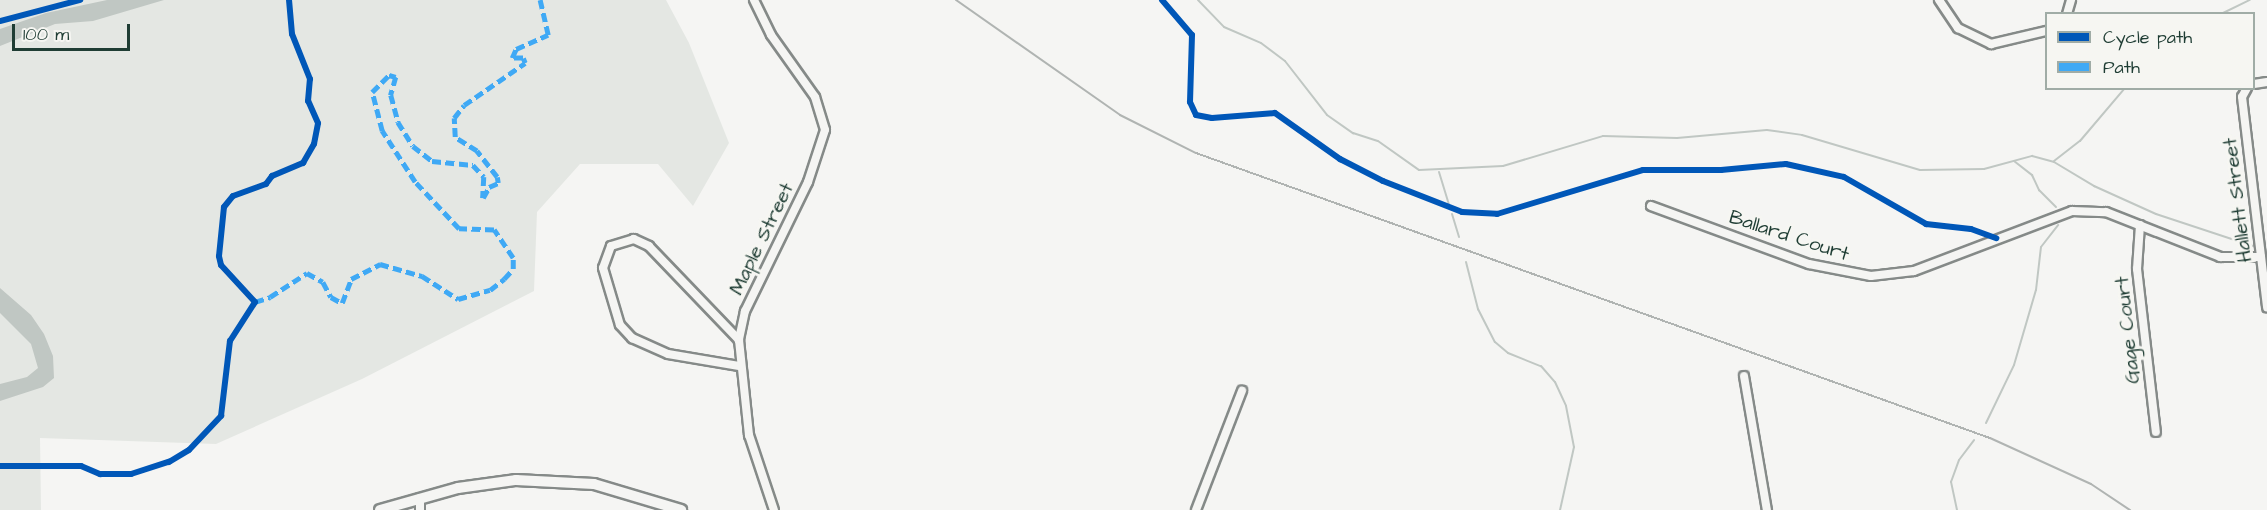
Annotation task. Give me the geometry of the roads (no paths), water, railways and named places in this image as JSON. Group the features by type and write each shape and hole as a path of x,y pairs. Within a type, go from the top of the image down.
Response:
{"main road":[{"path":"380,510 483,483 545,480 620,489 681,510"}],"street":[{"name":"Maple Street","path":"754,0 771,35 815,97 825,130 808,182 745,311 739,340 739,366 749,435 774,510"},
{"path":"1939,0 1958,28 1991,44 2045,31"},
{"name":"Hallett Street","path":"2246,90 2242,97 2267,308"},
{"name":"Ballard Court","path":"1651,206 1809,264 1871,276 1914,271 2072,211 2106,212 2220,257 2261,257"},
{"name":"Gage Court","path":"2140,225 2137,269 2156,432"},
{"path":"739,340 643,242 634,239 615,243 605,254 603,268 615,314 632,338 668,354 739,366"},
{"path":"1744,376 1767,510"},
{"path":"1196,510 1242,392"},
{"path":"420,498 420,510"}],"waterway":[{"path":"1198,0 1224,27 1261,43 1285,61 1327,115 1353,133 1378,141 1419,170 1503,166 1603,136 1677,138 1767,130 1802,135 1920,170 1984,169 2032,156 2054,162 2094,186 2156,214 2253,246"},
{"path":"2225,12 2250,0"},
{"path":"2054,161 2080,141 2123,90"},
{"path":"2014,161 2032,175 2039,190 2056,207"},
{"path":"1439,172 1449,204"},
{"path":"1452,214 1459,237"},
{"path":"1986,423 2014,365 2036,290 2041,247 2058,225"},
{"path":"1466,262 1478,309 1495,342 1508,353 1541,366 1555,382 1566,406 1574,447 1560,510"},
{"path":"1957,510 1951,482 1959,460 1974,440"}],"railway":[{"path":"956,0 1120,115 1196,153 1990,438 2091,484 2130,510"}]}
